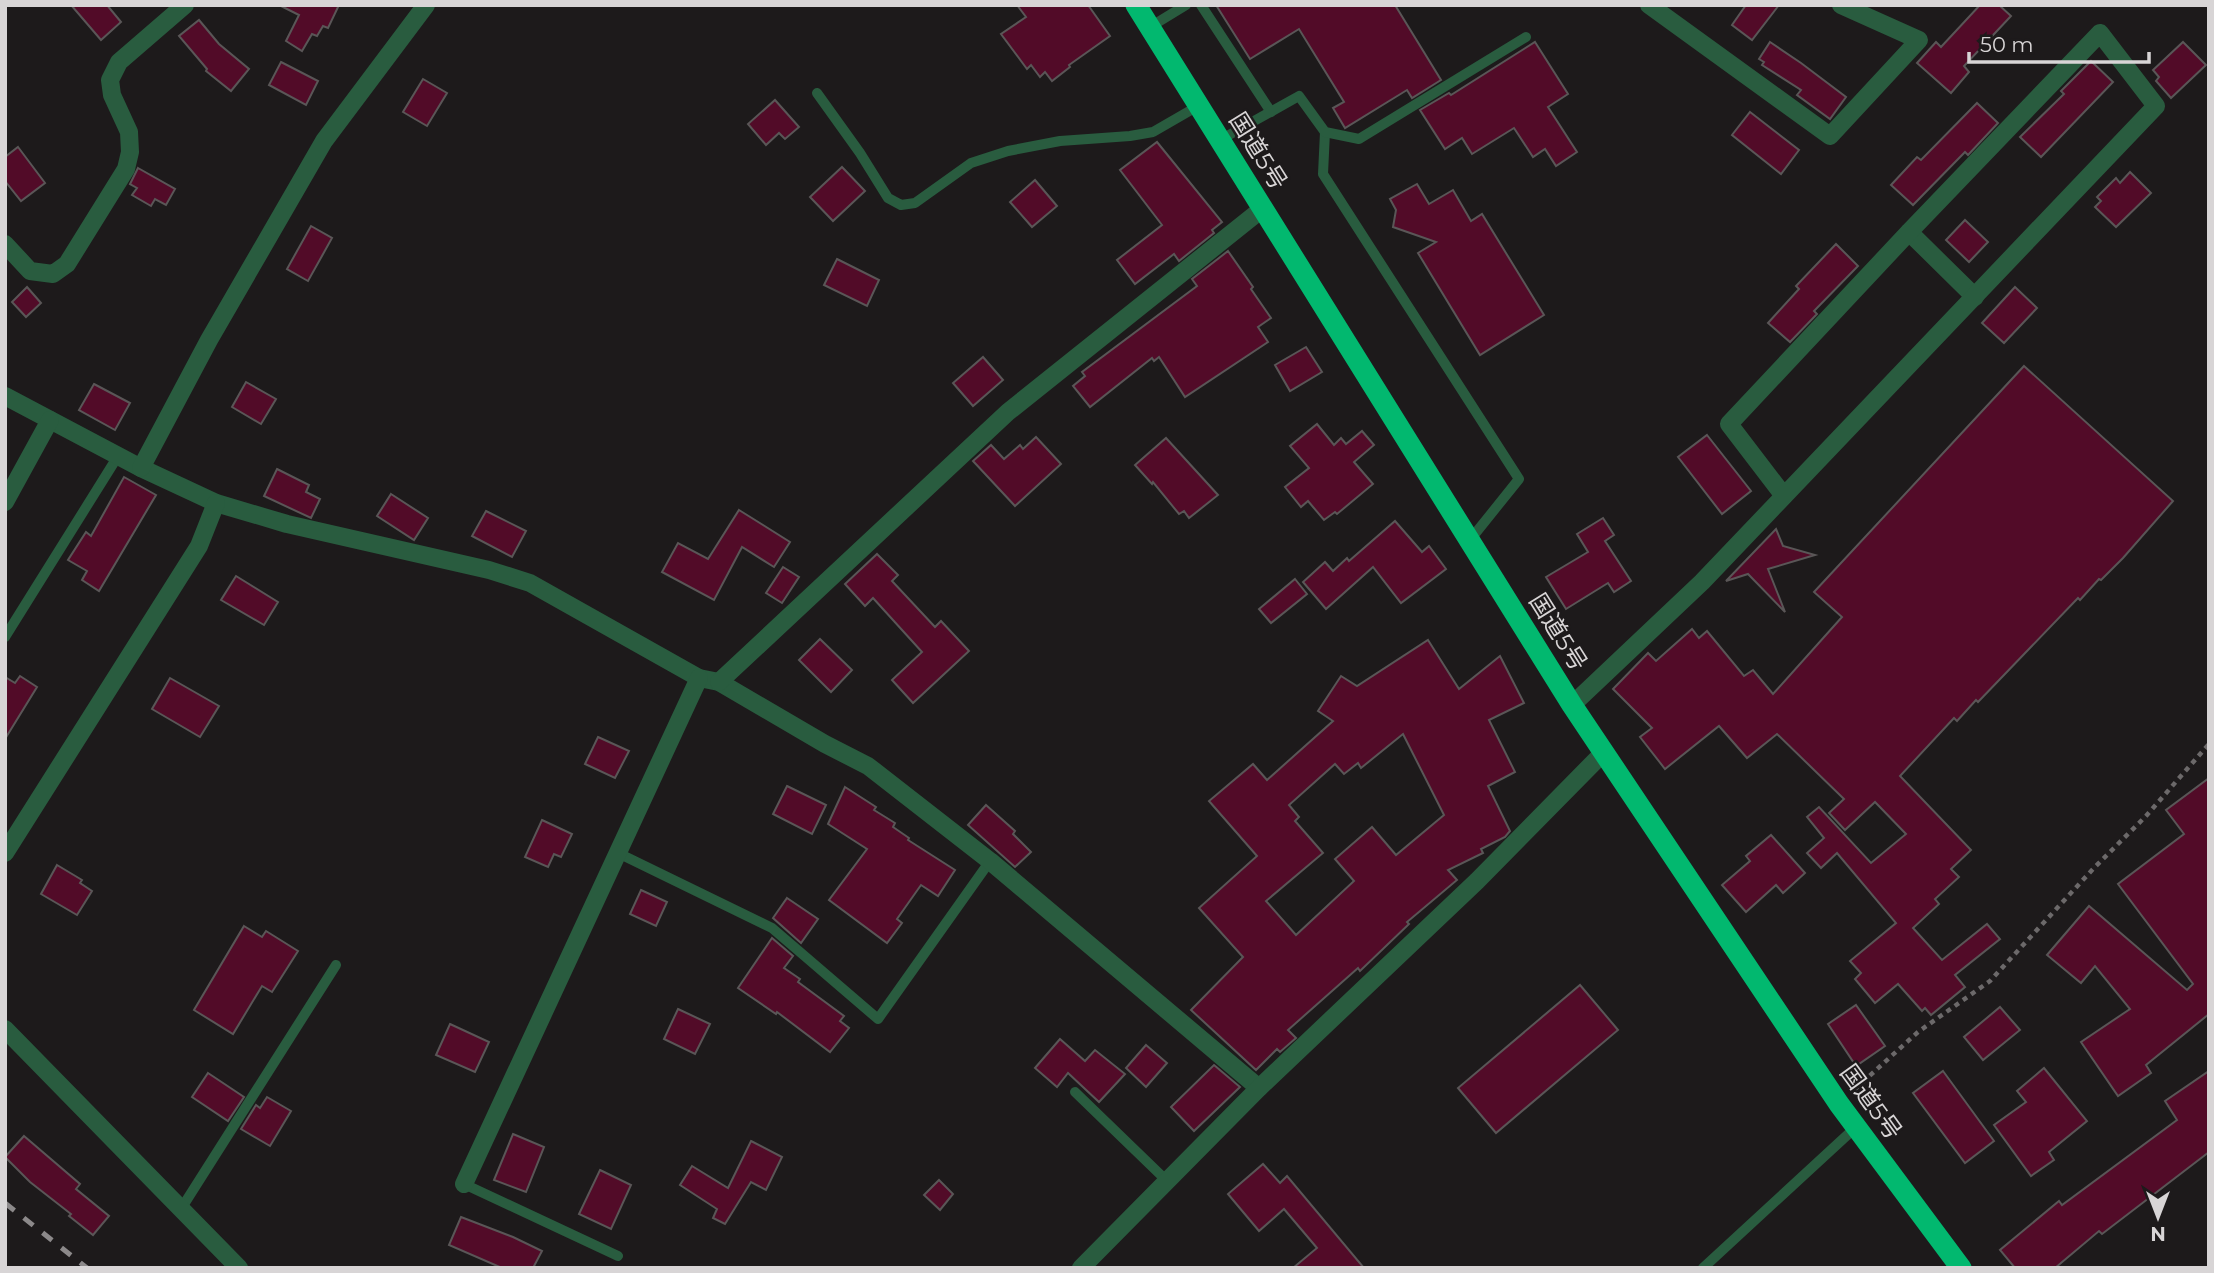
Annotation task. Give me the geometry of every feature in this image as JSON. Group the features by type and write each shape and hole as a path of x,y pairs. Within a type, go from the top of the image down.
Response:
{"highway":[{"name":"国道5号","path":"1136,5 1572,705 1839,1104 1961,1268"}],"street":[{"path":"5,244 30,271 52,274 67,264 126,169 130,152 129,132 112,95 110,80 119,62 185,5"},
{"path":"141,468 209,340 324,141 425,5"},
{"path":"1649,5 1829,136 1919,40 1841,5"},
{"path":"1572,705 1702,582 2156,106 2101,33 1909,232 1729,425 1784,496"},
{"path":"719,682 1008,412 1262,209"},
{"path":"1909,232 1975,297"},
{"path":"5,396 141,468 216,503 287,524 489,570 530,583 699,678 719,682 868,766 990,861 1259,1088"},
{"path":"5,502 50,421"},
{"path":"5,853 198,546 216,503"},
{"path":"464,1184 699,678"},
{"path":"1081,1268 1259,1088 1477,881 1604,752"},
{"path":"5,1029 239,1268"}],"lane":[{"path":"1150,27 1185,5"},
{"path":"1200,5 1271,112"},
{"path":"1325,132 1359,139 1526,37"},
{"path":"817,93 888,198 901,205 915,203 971,163 1008,151 1060,141 1153,132 1199,106"},
{"path":"1220,140 1299,96 1325,132 1323,174 1519,479 1470,540"},
{"path":"5,637 118,456"},
{"path":"618,853 772,928 878,1020 990,861"},
{"path":"181,1209 336,965"},
{"path":"1075,1092 1167,1181"},
{"path":"1703,1268 1856,1127"},
{"path":"464,1184 618,1256"}],"path":[{"path":"1839,1104 1918,1032 1990,981 2093,869 2146,817 2209,744"}],"building":[{"path":"71,5 107,5 121,22 101,40"},
{"path":"279,5 339,5 328,28 323,26 317,36 312,34 302,51 286,41 299,15"},
{"path":"1017,5 1088,5 1110,36 1069,65 1070,67 1052,81 1045,72 1040,77 1031,65 1027,69 1001,34 1026,17"},
{"path":"1216,5 1395,5 1441,80 1412,98 1407,90 1345,128 1333,108 1344,102 1299,29 1250,59"},
{"path":"1746,5 1779,5 1752,40 1732,25"},
{"path":"1980,5 1999,5 2011,16 1964,66 1969,72 1951,93 1917,63 1936,42 1941,47"},
{"path":"199,20 219,44 249,69 231,91 206,71 179,36"},
{"path":"1535,42 1568,94 1548,107 1577,152 1556,166 1545,149 1533,157 1514,128 1472,154 1462,138 1445,149 1420,110 1449,93 1451,95"},
{"path":"1770,42 1846,97 1830,119 1797,95 1801,90 1762,65 1764,62 1759,59"},
{"path":"2183,42 2206,65 2171,98 2156,81 2159,77 2153,70"},
{"path":"2091,61 2113,82 2041,157 2020,137 2064,94 2061,91"},
{"path":"281,62 318,81 306,105 269,85"},
{"path":"423,79 447,93 427,126 403,112"},
{"path":"775,100 799,127 785,139 779,133 766,145 748,124"},
{"path":"1977,103 1998,123 1968,155 1965,152 1913,205 1891,185 1917,157 1921,160"},
{"path":"1750,112 1799,150 1781,174 1732,135"},
{"path":"1157,142 1222,222 1212,230 1214,233 1179,261 1174,254 1135,284 1117,260 1162,225 1120,170"},
{"path":"18,147 45,183 21,201 5,181 5,157"},
{"path":"842,167 865,191 833,221 810,197"},
{"path":"138,168 175,189 166,205 155,199 151,206 132,195 137,188 130,184"},
{"path":"2130,172 2151,193 2116,227 2095,207 2101,201 2097,197 2116,178 2120,183"},
{"path":"1035,180 1057,206 1032,227 1010,202"},
{"path":"1417,184 1429,204 1453,190 1471,221 1482,214 1544,315 1480,355 1418,253 1436,242 1393,227 1396,210 1390,199"},
{"path":"1965,220 1988,242 1969,262 1946,240"},
{"path":"311,226 332,238 308,281 287,269"},
{"path":"1836,244 1858,266 1814,311 1817,314 1790,342 1768,323 1799,289 1796,286"},
{"path":"1228,251 1271,318 1258,327 1268,342 1185,397 1159,357 1154,361 1152,358 1090,407 1073,386 1085,376 1082,372 1197,286 1192,279"},
{"path":"837,259 879,280 867,306 824,285"},
{"path":"27,287 41,303 26,317 12,302"},
{"path":"2015,287 2037,308 2004,343 1982,323"},
{"path":"1306,347 1322,372 1290,391 1275,365"},
{"path":"983,357 1003,380 973,406 953,383"},
{"path":"2024,366 2173,501 2123,558 2080,600 2078,598 1978,702 1976,700 1957,721 1954,718 1900,776 1971,850 1951,869 1959,877 1935,899 1939,904 1913,928 1942,960 1987,924 2000,939 1955,975 1965,987 1931,1015 1925,1008 1922,1011 1898,984 1875,1003 1855,979 1861,973 1850,961 1896,923 1837,853 1821,868 1807,853 1824,838 1807,817 1819,807 1871,863 1906,834 1875,802 1845,830 1829,813 1844,799 1777,734 1747,758 1719,726 1665,769 1640,737 1652,728 1613,689 1648,653 1656,661 1692,629 1699,638 1707,631 1744,676 1753,670 1773,694 1842,617 1814,592"},
{"path":"246,382 276,399 261,424 232,407"},
{"path":"94,384 130,403 115,430 79,410"},
{"path":"1317,424 1334,445 1341,438 1346,444 1362,431 1374,445 1354,462 1373,484 1337,514 1335,512 1324,520 1308,501 1301,507 1285,487 1309,468 1290,446"},
{"path":"1707,435 1751,491 1722,514 1678,457"},
{"path":"1036,437 1061,464 1015,506 973,461 991,445 1004,459 1020,445 1023,449"},
{"path":"1166,438 1218,495 1189,518 1184,511 1179,514 1135,465"},
{"path":"277,469 309,485 306,492 320,499 311,518 264,496"},
{"path":"124,477 156,495 99,591 82,580 87,571 68,560 86,532 91,536"},
{"path":"391,494 428,518 414,540 377,516"},
{"path":"739,510 790,542 774,567 742,547 714,600 662,572 678,543 708,559"},
{"path":"486,511 526,531 512,557 472,536"},
{"path":"1603,518 1614,535 1605,541 1631,581 1614,592 1608,583 1566,609 1546,577 1588,552 1577,534"},
{"path":"1395,521 1422,552 1429,546 1446,569 1401,603 1373,567 1326,609 1303,582 1325,562 1333,571 1347,558 1349,561"},
{"path":"1776,529 1783,546 1815,555 1768,569 1785,612 1748,574 1726,581"},
{"path":"877,554 898,575 892,581 935,627 941,621 969,651 913,703 892,680 922,652 873,598 865,606 845,584"},
{"path":"783,567 799,577 782,603 766,593"},
{"path":"236,576 278,602 264,625 221,600"},
{"path":"1295,579 1307,594 1271,623 1259,609"},
{"path":"820,639 852,670 831,692 799,660"},
{"path":"1428,640 1459,689 1500,656 1524,703 1489,720 1515,772 1488,786 1510,831 1505,837 1481,849 1483,853 1448,870 1457,880 1407,922 1409,924 1360,971 1358,968 1288,1030 1296,1038 1280,1052 1277,1049 1256,1070 1191,1010 1243,957 1199,908 1257,856 1209,801 1253,764 1267,780 1333,721 1318,711 1341,676 1357,686","holes":["1403,734 1444,815 1396,855 1372,827 1335,859 1354,881 1296,935 1266,901 1323,853 1295,821 1299,817 1289,805 1335,764 1344,774 1358,763 1361,768"]},
{"path":"20,676 37,687 5,739 5,677 15,683"},
{"path":"170,678 219,706 200,737 152,709"},
{"path":"598,737 629,751 615,778 585,764"},
{"path":"2209,778 2209,1014 2146,1065 2151,1073 2118,1096 2081,1042 2130,1009 2095,966 2081,983 2047,955 2089,906 2187,990 2193,984 2118,884 2184,834 2166,810"},
{"path":"787,786 826,805 812,834 773,814"},
{"path":"845,787 876,807 874,810 895,823 893,827 909,838 908,840 955,870 938,896 921,885 897,919 902,923 887,943 829,900 867,849 828,824"},
{"path":"986,805 1015,831 1013,834 1031,852 1015,867 968,825"},
{"path":"542,820 572,834 561,857 554,854 548,867 525,857"},
{"path":"1771,835 1805,873 1783,893 1776,885 1746,912 1722,885 1750,861 1746,856"},
{"path":"57,865 82,880 80,883 92,891 77,915 41,894"},
{"path":"641,890 667,902 656,926 630,914"},
{"path":"787,898 818,919 801,943 773,918"},
{"path":"244,926 262,937 266,931 298,951 272,992 262,986 233,1034 194,1010"},
{"path":"772,938 793,956 784,968 800,979 798,982 844,1016 840,1021 849,1028 830,1052 777,1012 776,1014 738,988"},
{"path":"1580,985 1618,1030 1496,1133 1458,1088"},
{"path":"1856,1005 1885,1046 1856,1066 1828,1024"},
{"path":"2000,1007 2020,1030 1983,1060 1964,1037"},
{"path":"678,1009 710,1024 695,1054 664,1039"},
{"path":"450,1024 489,1042 475,1072 436,1055"},
{"path":"1060,1039 1085,1061 1095,1050 1125,1074 1099,1102 1068,1073 1057,1087 1035,1068"},
{"path":"1146,1045 1167,1063 1146,1087 1126,1068"},
{"path":"1214,1065 1240,1087 1194,1131 1171,1107"},
{"path":"2044,1068 2087,1121 2049,1152 2054,1160 2031,1176 1994,1125 2026,1102 2017,1091"},
{"path":"1943,1071 1994,1141 1965,1163 1913,1093"},
{"path":"2209,1071 2209,1152 2102,1234 2099,1231 2055,1268 2015,1268 2000,1250 2059,1201 2062,1205 2177,1120 2165,1101"},
{"path":"208,1073 244,1097 228,1121 192,1097"},
{"path":"267,1097 291,1111 270,1146 241,1129 256,1105 260,1108"},
{"path":"513,1134 544,1147 526,1192 494,1180"},
{"path":"24,1136 80,1184 76,1189 109,1216 93,1235 30,1182 5,1157"},
{"path":"751,1141 782,1157 766,1190 751,1182 725,1224 713,1218 717,1209 680,1185 692,1166 728,1188"},
{"path":"1263,1164 1280,1183 1287,1176 1364,1268 1293,1268 1317,1248 1284,1209 1259,1231 1228,1194"},
{"path":"600,1170 631,1185 611,1229 579,1214"},
{"path":"939,1180 953,1194 940,1210 924,1195"},
{"path":"461,1217 542,1251 533,1268 502,1268 449,1245"}],"railway":[{"path":"5,1203 87,1268"}]}
